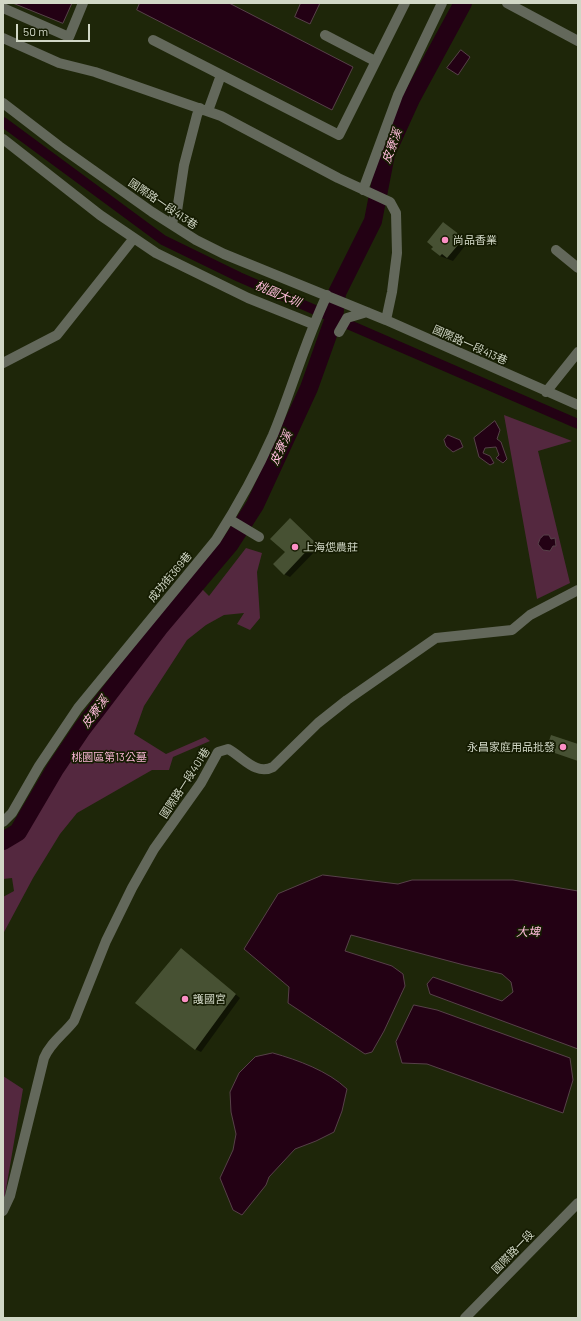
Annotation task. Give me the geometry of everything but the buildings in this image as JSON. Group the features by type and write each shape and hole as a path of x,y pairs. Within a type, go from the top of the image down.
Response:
{"street":[{"path":"3,8 69,37 83,3"},
{"path":"154,40 339,135 405,3"},
{"path":"365,191 398,95 442,3"},
{"path":"507,3 578,41"},
{"path":"325,35 376,61"},
{"path":"3,38 59,63 95,72 204,109 365,191 390,202 396,213 397,253 392,292 386,320"},
{"path":"171,224 177,211 184,164 197,115 204,109 221,75"},
{"name":"國際路一段413巷","path":"3,103 59,146 196,240 224,254 386,320 578,405"},
{"path":"3,139 100,215 156,253 248,298 313,324"},
{"path":"3,363 57,335 134,238"},
{"path":"556,250 578,268"},
{"name":"成功街369巷","path":"3,822 12,813 39,766 78,708 216,540 229,520 273,435 313,324 327,295"},
{"path":"339,332 347,318 367,312"},
{"path":"546,392 578,352"},
{"path":"229,520 259,537"},
{"name":"國際路一段401巷","path":"3,1211 10,1196 44,1058 54,1041 67,1030 74,1021 106,941 132,888 154,849 201,783 218,752 228,750 258,769 267,770 274,767 318,723 436,638 512,630 530,615 578,590"},
{"name":"國際路一段","path":"465,1318 578,1203"}],"green space":[{"path":"504,415 572,441 538,451 570,583 537,599"},
{"name":"桃園區第13公墓","path":"246,548 262,553 257,572 260,618 250,630 237,624 244,613 224,615 206,625 187,640 144,706 134,734 166,754 205,737 210,741 173,757 169,770 152,770 77,813 60,834 33,878 3,934 3,897 14,891 12,878 3,879 3,851 24,833 86,730 187,603 201,588 209,596"},
{"path":"3,1076 23,1089 3,1207"}],"water":[{"path":"13,3 72,3 63,23"},
{"path":"140,3 229,3 353,67 332,110 137,10"},
{"path":"301,3 320,3 310,24 295,17"},
{"path":"461,50 470,57 458,75 447,68"},
{"path":"495,421 500,430 497,439 501,442 507,459 503,463 496,458 499,455 496,447 485,448 483,453 490,456 494,463 490,465 479,457 474,438"},
{"path":"448,435 460,440 463,447 453,452 446,446 444,440"},
{"path":"544,535 549,535 551,539 555,538 556,546 553,546 550,551 543,550 538,544"},
{"name":"大埤","path":"323,875 398,884 412,880 513,880 578,891 578,1049 430,994 427,984 433,977 502,1001 513,992 511,982 502,974 351,935 345,951 392,966 403,974 405,986 384,1031 372,1052 365,1054 288,1003 289,987 244,949 278,894"},
{"path":"414,1005 437,1010 570,1058 573,1080 563,1113 427,1064 402,1063 396,1042"},
{"path":"273,1053 312,1067 331,1077 347,1089 342,1111 334,1132 295,1149 269,1177 266,1185 242,1215 233,1210 220,1178 233,1150 236,1134 231,1112 230,1092 239,1073 255,1057"}],"waterway":[{"name":"皮寮溪","path":"3,841 18,832 55,769 82,729 159,628 230,544 255,505 309,388 334,318 337,293 373,221 386,154 411,99 463,3"},
{"name":"桃園大圳","path":"3,122 163,240 239,277 578,424"}],"place":[{"name":"尚品香業","path":"445,240"},
{"name":"上海怹農莊","path":"295,547"},
{"name":"永昌家庭用品批發","path":"563,747"},
{"name":"護國宮","path":"185,999"}]}
